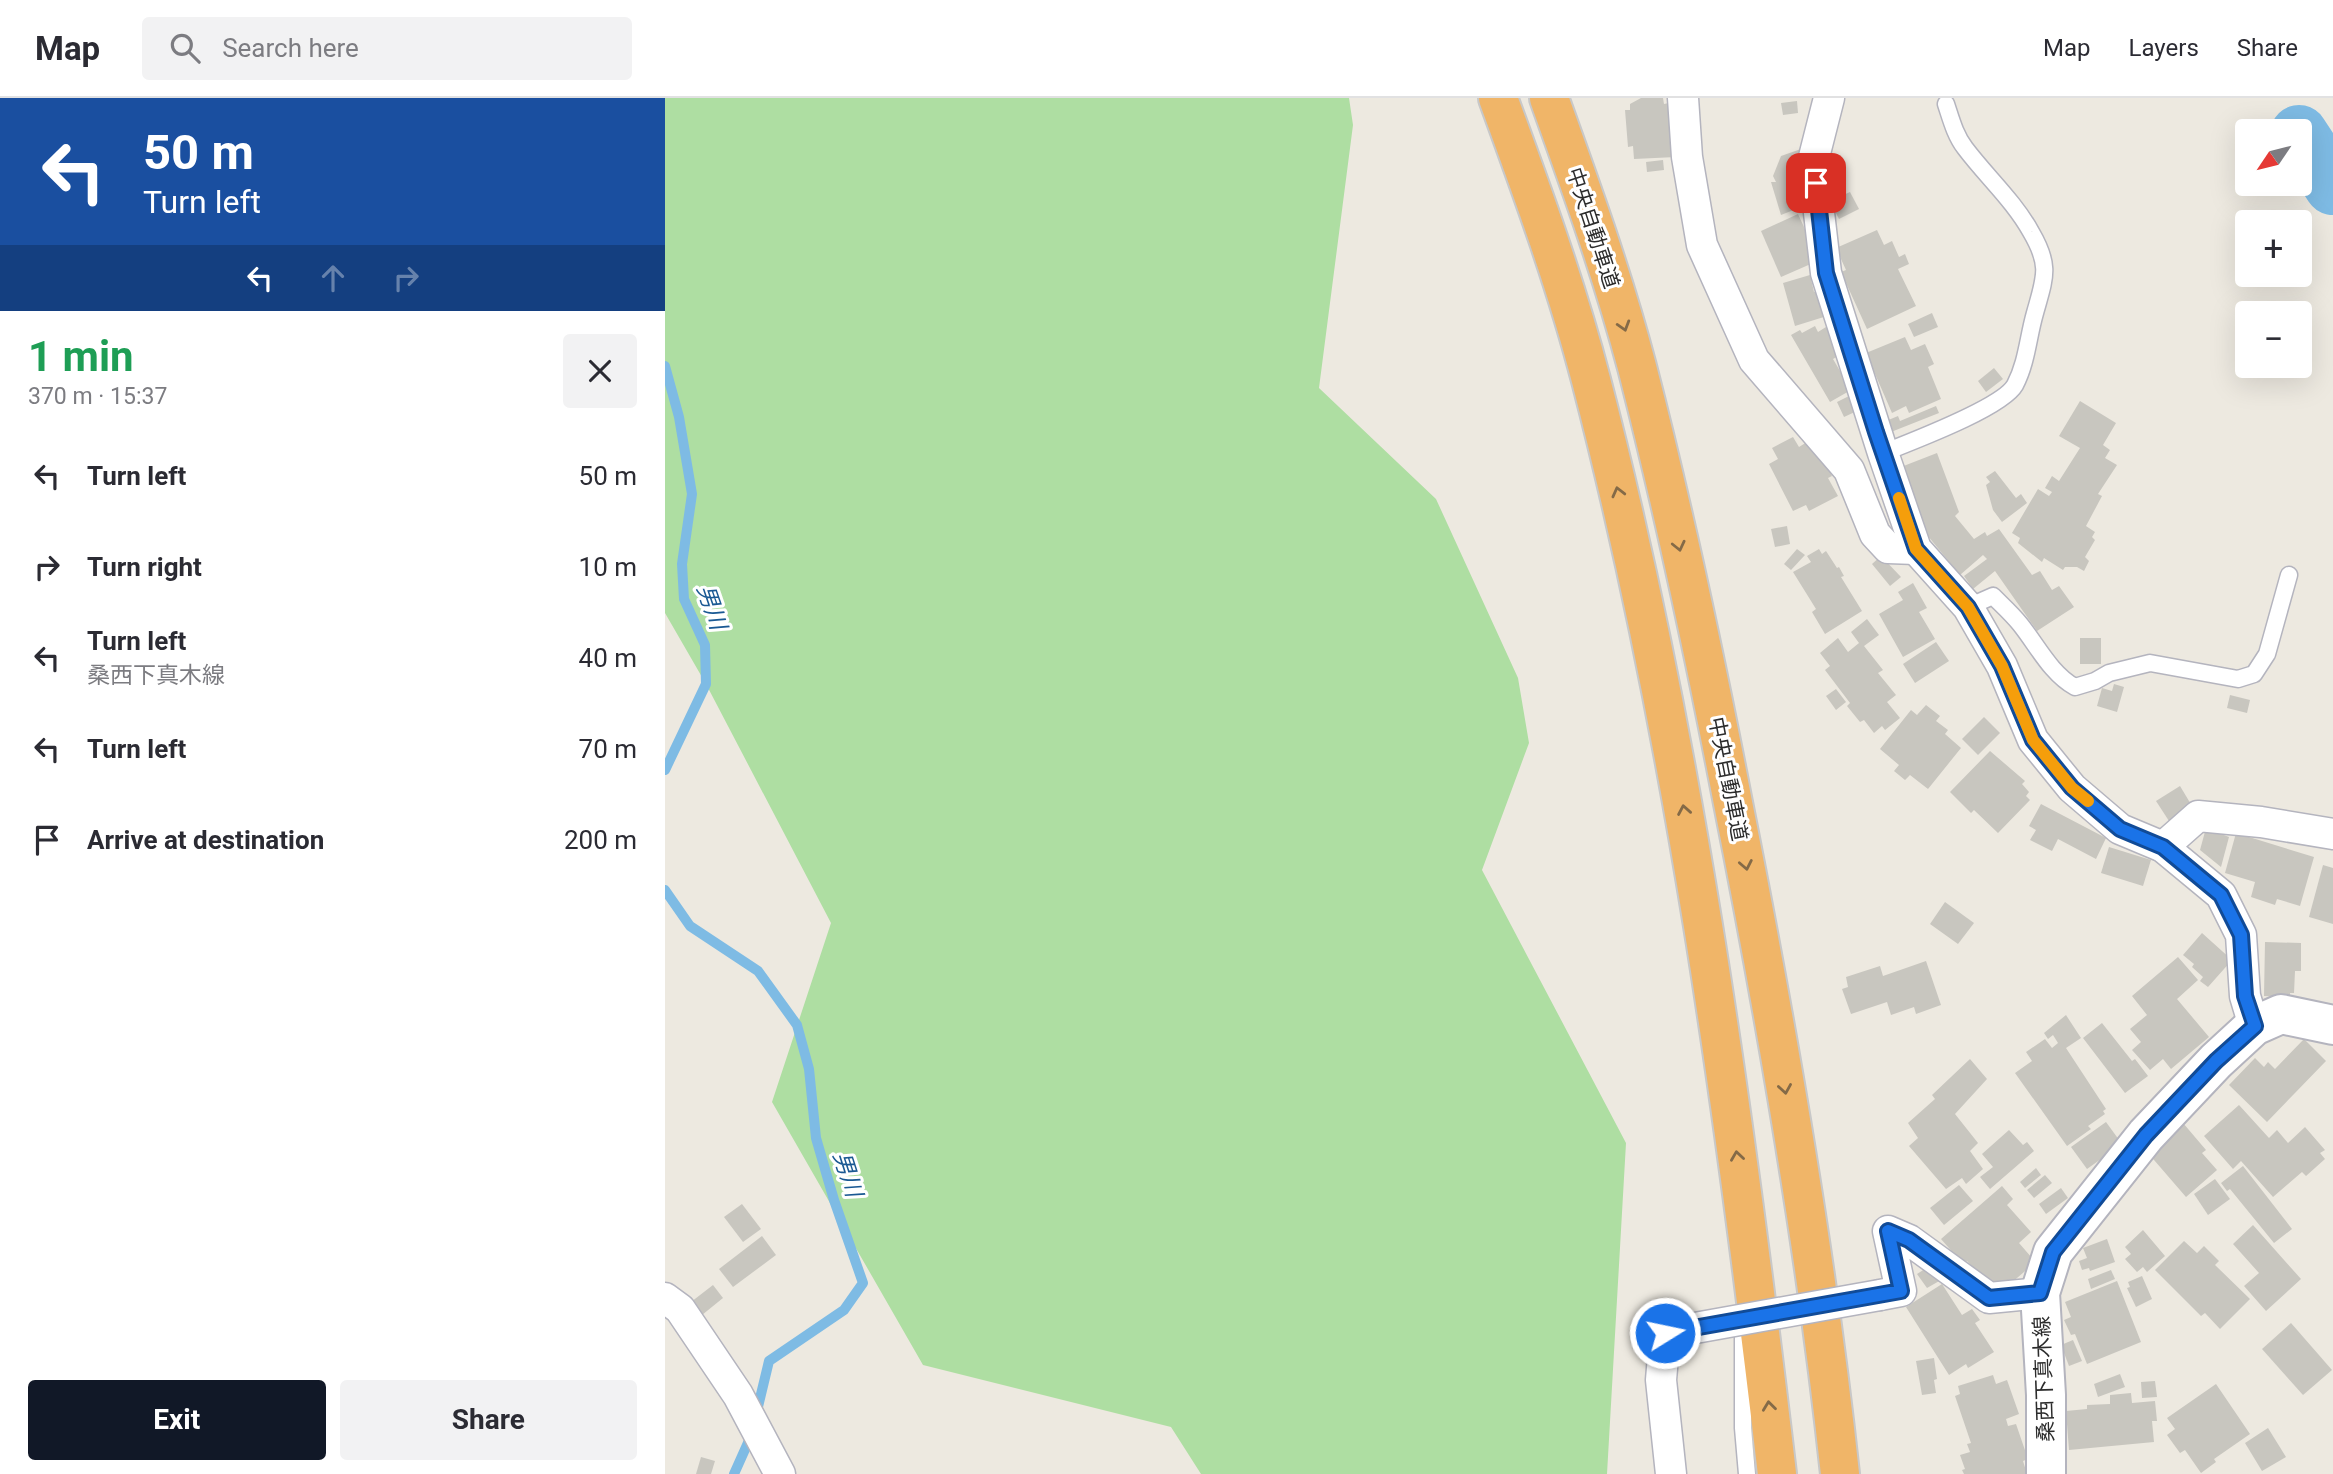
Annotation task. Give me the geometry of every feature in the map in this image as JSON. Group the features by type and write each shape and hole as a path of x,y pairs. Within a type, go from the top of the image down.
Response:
{"highway":[{"path":"1498,98 1542,217 1590,377 1632,545 1706,932 1777,1474"},
{"name":"中央自動車道","path":"1549,98 1586,200 1636,366 1681,552 1762,948 1827,1356 1840,1474"}],"main road":[{"name":"桑西下真木線","path":"2046,1474 2046,1395 2040,1293 2053,1252 2146,1135 2216,1061 2255,1026 2281,1014 2333,1025"}],"street":[{"path":"1683,98 1687,157 1702,245 1754,360 1849,470 1875,534 1888,548 1916,549"},
{"path":"1829,98 1813,161 1826,273 1916,549 1968,607 2002,666 2033,740 2072,788 2120,829 2163,847 2221,895 2241,935 2245,996 2255,1026"},
{"path":"2163,847 2198,816 2261,822 2333,834"},
{"path":"1671,1474 1661,1380 1665,1333 1901,1291 1888,1231 1909,1240 1989,1298 2040,1293"},
{"path":"665,1298 680,1309 738,1395 780,1474"}],"lane":[{"path":"1883,453 1976,414 2014,388 2028,352 2046,275 2043,253 2030,229 1965,147 1953,127 1946,104"},
{"path":"1968,607 1993,596 2066,682 2075,687 2109,673 2150,663 2238,679 2254,674 2267,654 2289,575"},
{"path":"1800,1184 1856,1474"},
{"path":"1744,1213 1743,1428 1747,1474"}],"green space":[{"path":"665,98 1349,98 1353,125 1319,388 1436,499 1518,678 1529,743 1482,870 1626,1143 1607,1474 1201,1474 1171,1427 923,1365 772,1102 831,923 706,684 665,613"}],"building":[{"path":"1641,98 1663,98 1664,104 1669,103 1676,157 1634,159 1633,146 1628,147 1625,110 1630,110 1630,104"},
{"path":"1797,101 1798,113 1783,115 1781,103"},
{"path":"1801,149 1811,203 1781,215 1771,182 1776,182 1773,176 1781,156"},
{"path":"1663,160 1664,170 1647,172 1646,162"},
{"path":"1850,192 1859,209 1839,219 1830,201"},
{"path":"1798,214 1817,255 1813,263 1781,277 1761,231"},
{"path":"1877,230 1884,245 1892,241 1899,257 1905,254 1909,264 1898,269 1916,306 1867,329 1841,272 1846,270 1836,248"},
{"path":"1810,275 1814,292 1820,291 1827,316 1795,326 1783,283"},
{"path":"1932,313 1938,327 1914,337 1908,324"},
{"path":"1815,326 1818,332 1826,327 1838,348 1838,356 1833,359 1851,390 1830,402 1791,335"},
{"path":"1905,337 1911,350 1925,344 1934,364 1928,367 1941,399 1909,413 1906,406 1892,413 1866,353"},
{"path":"1994,368 2003,379 1986,392 1978,381"},
{"path":"1849,396 1857,411 1844,417 1837,402"},
{"path":"2080,401 2116,423 2103,445 2110,450 2105,458 2117,465 2098,494 2102,496 2086,526 2095,532 2092,537 2095,540 2085,557 2089,561 2084,571 2077,567 2065,567 2063,570 2044,558 2042,562 2018,543 2020,538 2012,533 2038,489 2049,496 2052,492 2045,488 2052,476 2059,481 2080,448 2059,436"},
{"path":"1936,406 1939,413 1891,432 1886,421 1898,416 1900,421"},
{"path":"1793,437 1799,447 1807,442 1816,444 1832,476 1828,478 1838,496 1809,511 1806,505 1793,511 1769,464 1778,459 1772,448"},
{"path":"1937,453 1959,512 1955,516 1974,539 1985,532 1987,536 1999,529 2032,575 2040,571 2052,590 2059,586 2074,607 2037,631 1995,571 1973,589 1964,576 1987,559 1983,555 1960,575 1923,530 1901,467"},
{"path":"1995,471 2016,498 2021,494 2027,503 2002,522 1993,510 1986,485 1990,482 1986,477"},
{"path":"1787,526 1790,544 1775,547 1771,529"},
{"path":"1797,549 1805,555 1791,570 1784,564"},
{"path":"1819,549 1822,554 1826,551 1837,568 1839,567 1844,576 1841,577 1862,611 1825,634 1812,612 1816,609 1793,572 1811,562 1807,556"},
{"path":"1881,556 1901,577 1890,586 1872,564"},
{"path":"1913,583 1927,608 1919,612 1935,639 1903,657 1879,614 1903,600 1898,592"},
{"path":"1867,619 1879,635 1864,646 1883,670 1878,673 1896,695 1887,702 1900,718 1885,730 1882,726 1874,733 1864,720 1860,722 1847,706 1850,703 1825,670 1830,666 1820,653 1838,638 1848,652 1859,643 1851,632"},
{"path":"2080,638 2101,638 2101,664 2080,664"},
{"path":"1936,642 1949,661 1915,683 1903,664"},
{"path":"2114,684 2124,687 2117,712 2097,706 2102,688 2112,691"},
{"path":"1836,689 1846,702 1836,710 1826,696"},
{"path":"2230,695 2250,700 2247,713 2227,708"},
{"path":"1926,705 1940,716 1936,721 1948,730 1945,734 1961,748 1928,789 1910,775 1905,780 1894,771 1899,765 1880,749 1911,710 1917,715"},
{"path":"1984,717 2000,733 1978,755 1962,739"},
{"path":"1990,751 2025,781 2022,784 2029,792 2026,796 2030,800 1998,833 1974,810 1971,813 1950,792"},
{"path":"2180,786 2192,806 2169,821 2156,801"},
{"path":"2041,804 2106,838 2096,859 2058,839 2052,851 2030,840 2036,830 2029,826"},
{"path":"2206,828 2229,837 2221,867 2200,850"},
{"path":"2236,833 2314,857 2300,906 2277,899 2275,905 2251,897 2255,882 2225,873"},
{"path":"2109,847 2151,860 2143,886 2101,873"},
{"path":"2323,865 2333,868 2333,924 2309,917"},
{"path":"1945,902 1974,923 1958,944 1930,924"},
{"path":"2202,933 2232,960 2208,987 2200,981 2203,977 2192,967 2194,964 2183,955"},
{"path":"2265,942 2301,943 2301,971 2295,971 2294,993 2290,993 2290,997 2264,996"},
{"path":"2178,957 2198,980 2177,999 2209,1037 2171,1069 2163,1059 2150,1070 2132,1050 2141,1042 2130,1029 2147,1015 2132,996"},
{"path":"1926,961 1941,1005 1916,1014 1914,1007 1891,1015 1887,1002 1851,1014 1842,989 1848,987 1846,977 1880,966 1883,976"},
{"path":"2066,1015 2081,1038 2066,1048 2106,1109 2103,1111 2105,1114 2088,1126 2091,1129 2067,1146 2015,1073 2032,1061 2026,1052 2045,1039 2052,1048 2058,1043 2053,1035 2048,1039 2044,1033"},
{"path":"2102,1023 2132,1061 2135,1059 2148,1076 2125,1093 2083,1038"},
{"path":"2304,1039 2326,1061 2267,1122 2229,1085 2255,1058 2264,1067 2268,1062 2275,1069"},
{"path":"1970,1059 1987,1079 1955,1114 1978,1143 1970,1151 1983,1169 1966,1184 1962,1178 1946,1189 1909,1146 1918,1138 1908,1123 1935,1099 1932,1095"},
{"path":"2239,1105 2269,1138 2277,1130 2288,1143 2305,1127 2325,1150 2320,1153 2325,1159 2306,1176 2302,1172 2273,1197 2241,1161 2233,1169 2204,1136"},
{"path":"2106,1122 2122,1144 2087,1169 2071,1147"},
{"path":"2183,1123 2206,1150 2202,1153 2217,1170 2186,1197 2148,1153"},
{"path":"2009,1130 2023,1145 2027,1142 2034,1151 1990,1189 1980,1177 1993,1167 1982,1154"},
{"path":"2243,1166 2292,1229 2274,1243 2230,1189 2227,1191 2221,1183"},
{"path":"2036,1168 2041,1175 2025,1188 2020,1182"},
{"path":"2045,1175 2052,1183 2034,1198 2027,1190"},
{"path":"2215,1179 2230,1199 2208,1215 2194,1194"},
{"path":"1959,1185 1973,1201 1944,1225 1930,1208"},
{"path":"2002,1186 2013,1199 2007,1205 2031,1232 2019,1243 2032,1258 2028,1262 2031,1266 2003,1290 1994,1291 1967,1261 1963,1264 1941,1239"},
{"path":"2061,1188 2068,1198 2046,1214 2039,1204"},
{"path":"742,1204 761,1229 743,1242 724,1217"},
{"path":"2253,1225 2301,1279 2266,1311 2244,1286 2259,1273 2233,1244"},
{"path":"2143,1230 2165,1256 2147,1272 2143,1267 2137,1272 2125,1259 2131,1254 2125,1247"},
{"path":"762,1236 776,1255 733,1287 719,1269"},
{"path":"2107,1239 2115,1262 2090,1271 2089,1268 2082,1270 2079,1261 2087,1258 2083,1248"},
{"path":"2184,1241 2197,1253 2204,1246 2219,1261 2215,1265 2250,1299 2220,1329 2205,1313 2201,1316 2155,1270"},
{"path":"1931,1265 1941,1280 1927,1288 1917,1274"},
{"path":"2111,1270 2115,1279 2091,1289 2088,1279"},
{"path":"2142,1276 2152,1299 2136,1307 2127,1288 2130,1287 2128,1282"},
{"path":"2117,1281 2141,1342 2087,1364 2075,1334 2071,1335 2064,1320 2071,1317 2065,1302"},
{"path":"1942,1284 1962,1315 1972,1309 1980,1320 1975,1323 1994,1352 1968,1368 1966,1364 1949,1375 1906,1307"},
{"path":"713,1285 723,1298 702,1315 691,1302"},
{"path":"2291,1323 2332,1370 2303,1395 2262,1349"},
{"path":"2073,1340 2082,1361 2069,1366 2061,1345"},
{"path":"1934,1358 1936,1393 1922,1395 1916,1361"},
{"path":"2120,1374 2125,1387 2098,1397 2094,1384"},
{"path":"1993,1375 1996,1384 2007,1380 2019,1414 2006,1419 2008,1426 2016,1424 2028,1459 2023,1461 2027,1474 1964,1474 1962,1470 1965,1469 1960,1455 1970,1452 1967,1444 1971,1443 1955,1396 1960,1394 1958,1386"},
{"path":"2155,1381 2157,1397 2142,1398 2141,1382"},
{"path":"2216,1384 2250,1434 2214,1459 2216,1462 2201,1473 2185,1450 2180,1453 2167,1435 2175,1429 2167,1418"},
{"path":"2131,1393 2132,1403 2155,1401 2157,1421 2152,1421 2154,1442 2069,1450 2066,1411 2087,1409 2087,1405 2110,1404 2110,1395"},
{"path":"2268,1428 2286,1457 2262,1471 2245,1443"},
{"path":"701,1457 715,1461 711,1474 696,1474"}],"waterway":[{"path":"2312,154 2333,186"},
{"name":"男川","path":"665,366 679,417 692,494 682,564 684,599 705,645 706,684 665,770"},
{"name":"男川","path":"665,890 690,926 758,971 797,1025 809,1069 816,1138 863,1283 844,1310 769,1361 756,1415"},
{"name":"男川","path":"734,1474 751,1436"}],"slow traffic":[{"path":"1899,498 1916,549 1968,607 2002,666 2033,740 2072,788 2088,801"}],"route":[{"path":"1665,1333 1901,1291 1888,1231 1909,1240 1989,1298 2040,1293 2053,1252 2146,1135 2216,1061 2255,1026 2245,996 2241,935 2221,895 2163,847 2120,829 2072,788 2033,740 2002,666 1968,607 1916,549 1826,273 1816,183"}]}
